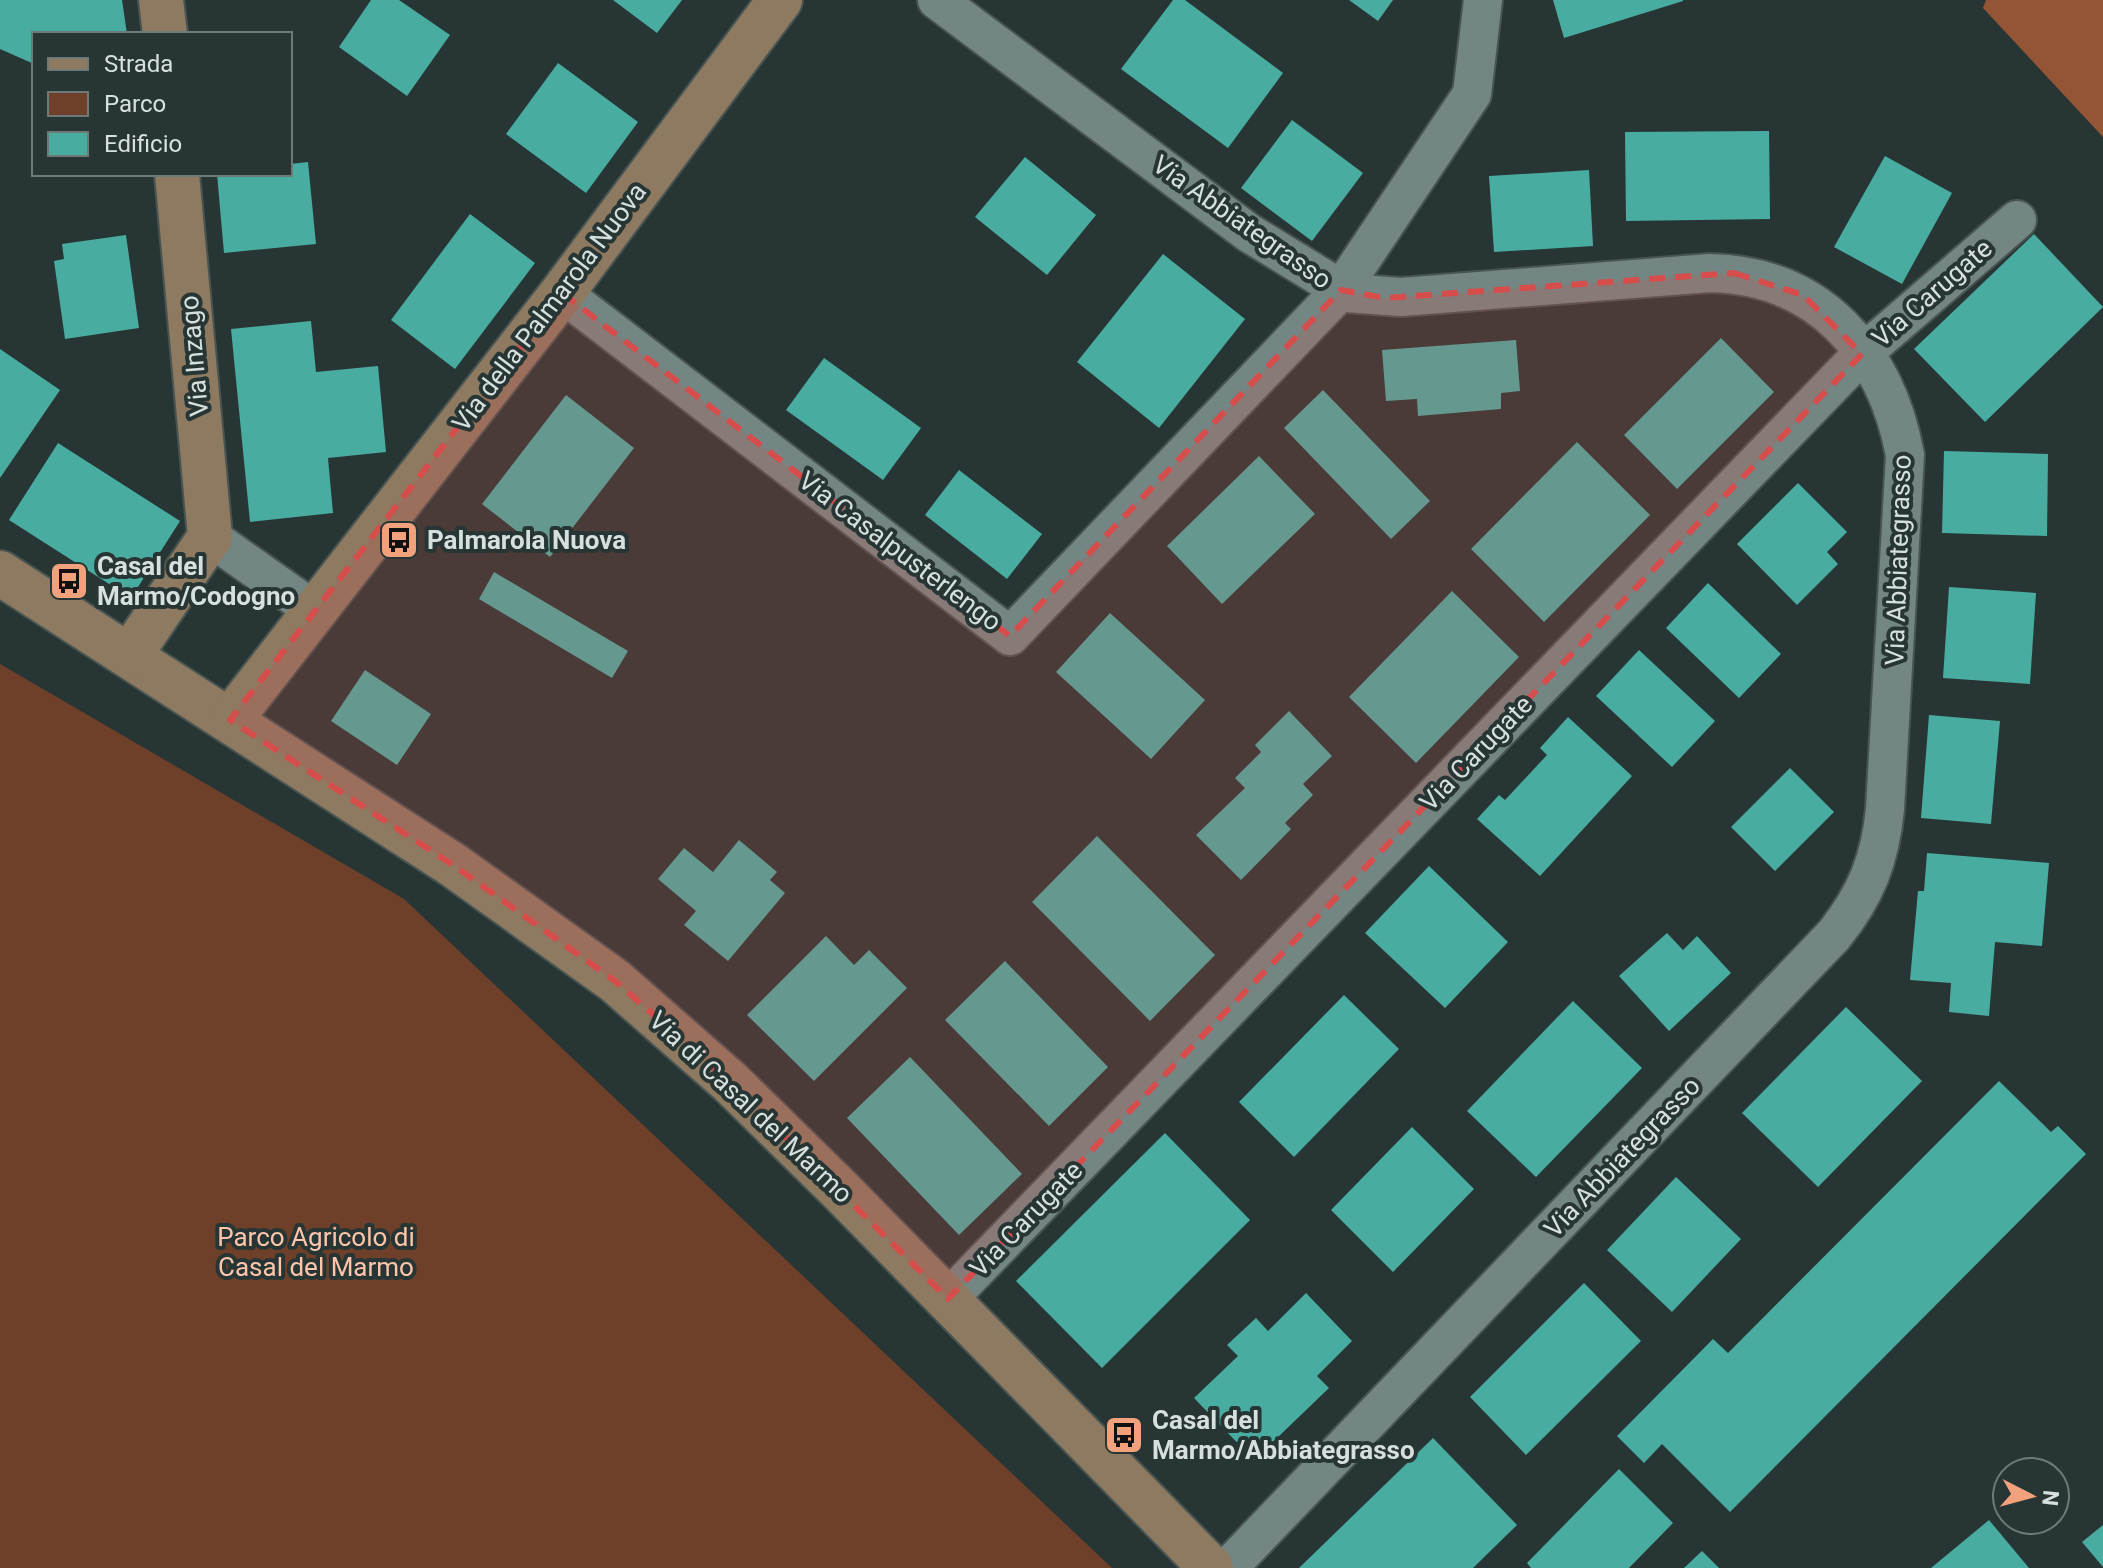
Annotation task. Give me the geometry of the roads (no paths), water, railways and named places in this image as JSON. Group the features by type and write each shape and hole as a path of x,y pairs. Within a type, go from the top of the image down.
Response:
{"main road":[{"path":"161,0 165,32"},
{"name":"Via della Palmarola Nuova","path":"230,720 562,293 780,0"},
{"name":"Via Inzago","path":"177,176 210,537"},
{"path":"0,573 130,655 210,537"},
{"name":"Via di Casal del Marmo","path":"130,655 453,865 615,981 721,1074 948,1299 1211,1568"}],"street":[{"name":"Via Abbiategrasso","path":"937,0 1249,233 1341,290 1385,298 1734,273 1775,281 1803,295 1838,323 1862,354 1894,411 1905,455 1906,484 1885,809 1879,850 1865,892 1834,935 1228,1568"},
{"path":"1341,290 1472,94 1483,0"},
{"name":"Via Carugate","path":"948,1299 1862,354 2017,220"},
{"name":"Via Casalpusterlengo","path":"562,293 1010,636 1341,290"},
{"path":"210,537 315,611"}],"place":[{"name":"Palmarola Nuova","path":"399,540"},
{"name":"Casal del Marmo/Codogno","path":"69,581"},
{"name":"Casal del Marmo/Abbiategrasso","path":"1124,1435"}],"park label":[{"name":"Parco Agricolo di Casal del Marmo","path":"316,1252"}]}
